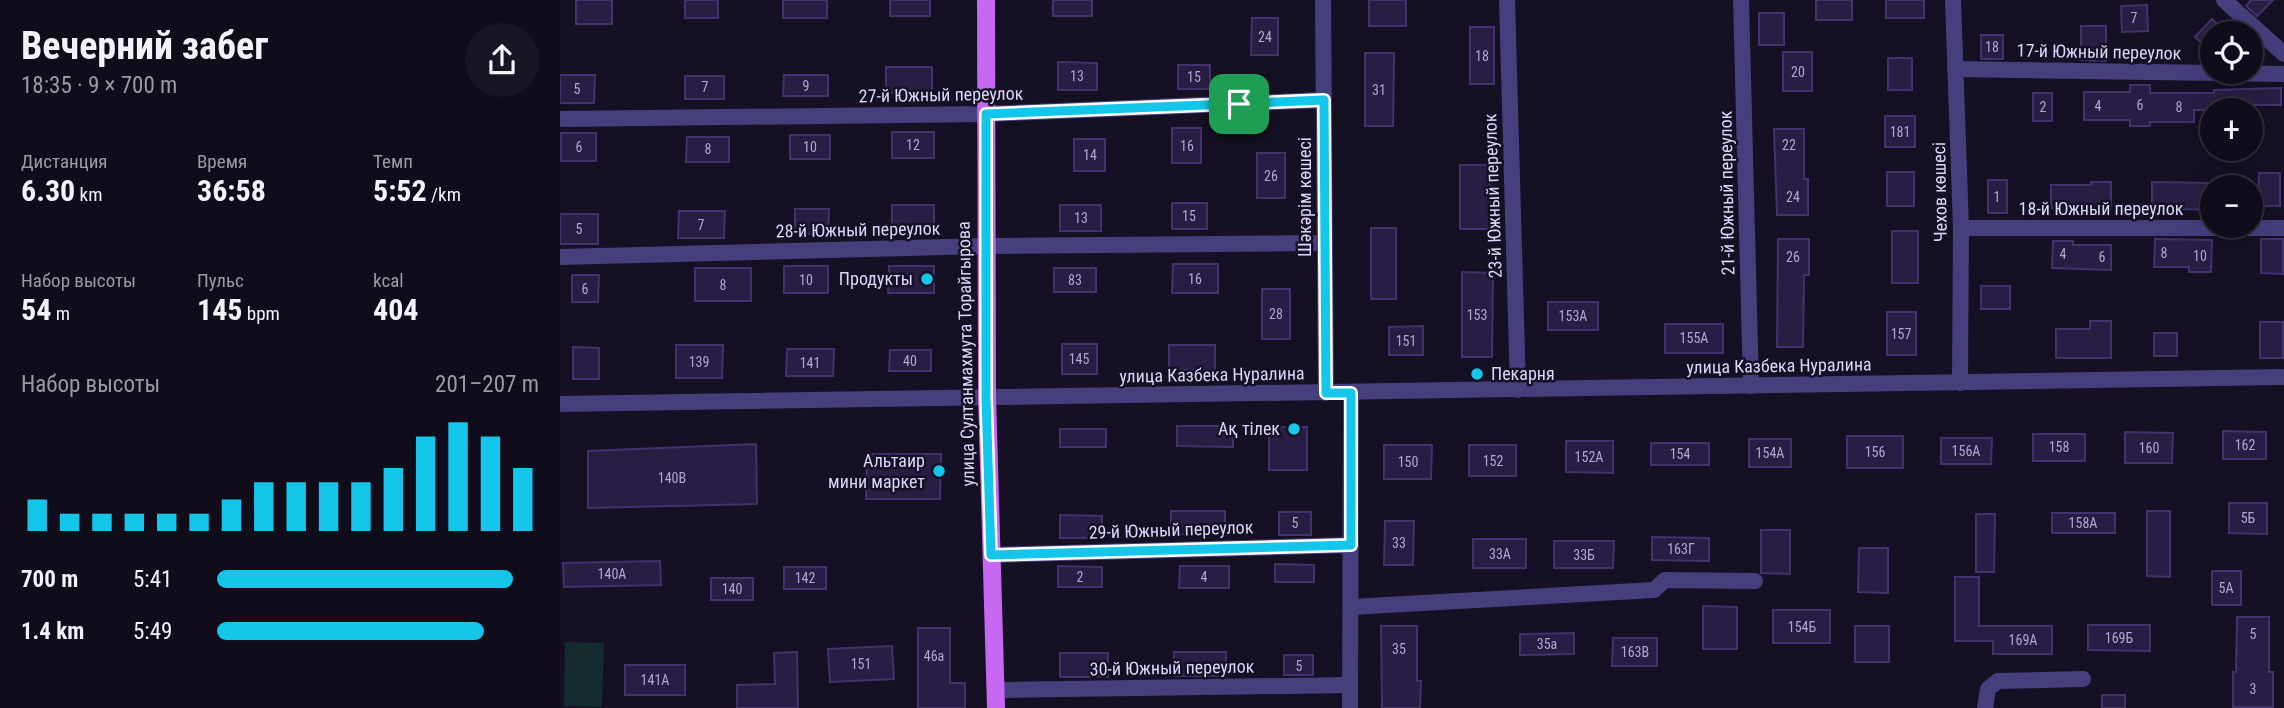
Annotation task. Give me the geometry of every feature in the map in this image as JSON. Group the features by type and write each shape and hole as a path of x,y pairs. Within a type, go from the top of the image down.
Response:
{"main road":[{"name":"улица Султанмахмута Торайгырова","path":"985,0 986,397 996,708"}],"street":[{"name":"Шәкәрім көшесі","path":"1323,0 1326,393"},
{"name":"23-й Южный переулок","path":"1507,0 1518,390"},
{"name":"21-й Южный переулок","path":"1741,0 1751,386"},
{"name":"Чехов көшесі","path":"1953,0 1961,228 1960,383"},
{"path":"2224,0 2284,54"},
{"name":"17-й Южный переулок","path":"1955,69 2284,74"},
{"name":"27-й Южный переулок","path":"560,119 986,114 1324,100"},
{"name":"18-й Южный переулок","path":"1961,228 2284,228"},
{"name":"28-й Южный переулок","path":"560,257 985,246 1325,243"},
{"name":"улица Казбека Нуралина","path":"560,404 2284,377"},
{"path":"1350,708 1351,393"},
{"name":"29-й Южный переулок","path":"991,555 1351,545"},
{"path":"1351,607 1654,590 1665,580 1755,581"},
{"path":"1985,708 1988,689 1998,681 2083,679"},
{"name":"30-й Южный переулок","path":"995,690 1350,685"}],"green space":[{"path":"565,642 604,643 602,707 564,706"}],"building":[{"path":"576,0 612,0 612,24 576,24"},
{"path":"685,0 718,0 718,18 685,18"},
{"path":"783,0 827,0 827,18 783,18"},
{"path":"890,0 930,0 930,16 890,16"},
{"path":"1053,0 1092,0 1092,16 1053,16"},
{"path":"1369,0 1406,0 1406,26 1369,26"},
{"path":"1816,0 1852,0 1852,20 1816,20"},
{"path":"1886,0 1924,0 1924,18 1886,18"},
{"path":"2251,0 2273,0 2257,16 2246,6"},
{"path":"2147,5 2148,31 2122,32 2121,6"},
{"path":"1759,13 1784,13 1784,45 1759,45"},
{"path":"1252,18 1278,18 1278,55 1251,55"},
{"path":"2081,26 2106,26 2106,61 2081,60"},
{"path":"1470,27 1494,27 1494,84 1470,84"},
{"path":"1981,35 2003,35 2003,59 1981,59"},
{"path":"1783,52 1812,52 1812,91 1783,91"},
{"path":"1365,53 1394,53 1393,126 1365,126"},
{"path":"1888,58 1912,58 1912,90 1888,90"},
{"path":"1058,62 1097,63 1097,90 1058,90"},
{"path":"1178,65 1210,65 1210,89 1178,89"},
{"path":"886,67 932,67 932,93 886,93"},
{"path":"560,75 595,75 594,103 560,103"},
{"path":"784,75 828,75 828,96 783,96"},
{"path":"685,76 724,76 724,99 685,99"},
{"path":"2130,85 2150,85 2150,93 2214,93 2214,90 2281,88 2281,105 2263,105 2263,98 2200,98 2200,110 2194,110 2194,122 2150,122 2150,126 2130,126 2130,120 2084,120 2084,92 2130,92"},
{"path":"2033,93 2052,93 2052,121 2033,121"},
{"path":"1885,116 1915,116 1915,147 1885,147"},
{"path":"1172,128 1201,128 1201,163 1172,163"},
{"path":"1774,129 1804,129 1804,179 1808,179 1808,215 1777,215"},
{"path":"892,132 934,132 934,158 892,158"},
{"path":"561,133 596,133 596,161 561,161"},
{"path":"790,135 830,135 830,159 790,159"},
{"path":"687,137 729,137 729,162 686,162"},
{"path":"1074,139 1105,139 1105,171 1074,171"},
{"path":"1257,153 1285,153 1285,198 1257,198"},
{"path":"1460,165 1490,165 1490,229 1460,229"},
{"path":"1887,172 1914,172 1914,206 1887,206"},
{"path":"2280,173 2280,206 2263,206 2263,175 2259,175"},
{"path":"1988,180 2007,180 2007,213 1988,213"},
{"path":"2091,182 2111,182 2111,209 2051,208 2051,185 2091,185"},
{"path":"2152,182 2200,183 2200,210 2152,208"},
{"path":"1172,203 1207,203 1207,229 1172,229"},
{"path":"892,205 934,205 934,233 892,233"},
{"path":"1060,205 1101,205 1101,231 1060,231"},
{"path":"795,209 829,209 828,234 795,234"},
{"path":"679,211 725,211 724,238 678,238"},
{"path":"560,214 598,214 598,244 560,244"},
{"path":"1371,228 1396,228 1396,299 1371,299"},
{"path":"1892,231 1918,231 1918,283 1892,283"},
{"path":"1778,239 1809,239 1809,275 1804,275 1803,347 1777,347"},
{"path":"2155,239 2212,240 2211,272 2189,272 2189,267 2154,267"},
{"path":"2261,239 2283,239 2283,274 2261,273"},
{"path":"2053,241 2073,241 2073,245 2111,245 2111,270 2052,268"},
{"path":"1173,264 1218,264 1218,293 1172,293"},
{"path":"784,266 828,266 828,293 784,293"},
{"path":"889,266 934,266 934,293 888,293"},
{"path":"695,268 751,268 751,301 695,301"},
{"path":"1054,268 1096,268 1096,292 1054,292"},
{"path":"1462,272 1493,273 1492,357 1462,357"},
{"path":"572,275 599,275 598,302 572,302"},
{"path":"1981,286 2010,286 2010,309 1981,309"},
{"path":"1262,289 1290,289 1290,339 1262,339"},
{"path":"1548,302 1598,302 1598,330 1548,330"},
{"path":"1887,312 1916,312 1916,355 1887,355"},
{"path":"2090,321 2111,321 2111,358 2056,358 2056,329 2090,329"},
{"path":"2260,322 2283,322 2283,358 2260,358"},
{"path":"1665,324 1723,324 1723,353 1665,353"},
{"path":"1423,326 1423,355 1389,355 1389,327"},
{"path":"2154,333 2177,333 2177,356 2154,356"},
{"path":"1062,344 1097,344 1097,374 1062,374"},
{"path":"676,345 723,345 722,378 676,378"},
{"path":"1169,345 1215,345 1215,370 1169,370"},
{"path":"573,347 599,348 599,379 573,379"},
{"path":"787,349 834,349 833,376 786,376"},
{"path":"890,350 931,350 931,371 889,371"},
{"path":"1177,426 1233,426 1233,447 1177,446"},
{"path":"1269,427 1307,427 1307,470 1269,470"},
{"path":"1060,429 1106,429 1106,447 1060,447"},
{"path":"2223,431 2266,432 2266,459 2223,459"},
{"path":"2125,432 2173,433 2172,463 2125,463"},
{"path":"2033,434 2085,434 2085,461 2033,461"},
{"path":"1847,436 1903,436 1903,468 1847,468"},
{"path":"1941,438 1992,438 1991,464 1941,464"},
{"path":"1749,439 1791,439 1791,467 1749,467"},
{"path":"1566,441 1613,441 1613,473 1566,472"},
{"path":"1651,443 1709,443 1709,465 1651,465"},
{"path":"756,444 757,504 588,508 588,451"},
{"path":"1384,445 1432,445 1431,479 1384,479"},
{"path":"1469,445 1516,445 1516,476 1469,476"},
{"path":"867,454 941,454 940,499 866,499"},
{"path":"2229,503 2267,503 2267,534 2229,533"},
{"path":"1171,511 1225,511 1225,534 1171,534"},
{"path":"2147,511 2170,511 2170,577 2147,576"},
{"path":"1279,512 1311,512 1311,535 1279,535"},
{"path":"2052,513 2115,513 2115,533 2052,533"},
{"path":"1976,514 1995,514 1994,572 1976,572"},
{"path":"1060,515 1102,516 1102,538 1060,538"},
{"path":"1385,521 1414,521 1413,565 1384,565"},
{"path":"1761,530 1790,530 1790,574 1761,573"},
{"path":"1652,537 1709,538 1709,561 1652,560"},
{"path":"1473,539 1526,539 1526,568 1473,568"},
{"path":"1554,541 1614,541 1613,568 1554,568"},
{"path":"1859,548 1888,548 1888,593 1858,592"},
{"path":"660,561 661,585 564,587 563,563"},
{"path":"1275,564 1314,565 1314,582 1275,582"},
{"path":"1058,566 1102,567 1102,587 1058,587"},
{"path":"1180,566 1229,566 1229,588 1179,588"},
{"path":"784,567 826,567 826,589 784,589"},
{"path":"2212,571 2241,571 2241,605 2212,605"},
{"path":"1955,577 1979,577 1979,626 2052,626 2052,654 1993,654 1993,641 1955,641"},
{"path":"711,578 753,578 753,600 711,600"},
{"path":"1703,606 1737,607 1737,649 1703,649"},
{"path":"1773,610 1830,610 1830,643 1773,643"},
{"path":"2237,617 2269,617 2269,672 2273,672 2273,707 2233,707"},
{"path":"2088,625 2150,625 2150,651 2088,650"},
{"path":"1381,626 1417,626 1420,708 1382,708"},
{"path":"1855,626 1889,626 1889,662 1855,662"},
{"path":"918,628 950,628 950,683 965,683 965,708 918,708"},
{"path":"1574,633 1574,654 1520,655 1520,634"},
{"path":"1613,638 1657,638 1657,666 1612,666"},
{"path":"892,646 894,679 830,682 828,649"},
{"path":"797,652 798,708 737,708 737,685 775,684 774,653"},
{"path":"1174,652 1226,652 1226,676 1174,676"},
{"path":"1060,653 1108,653 1108,677 1060,677"},
{"path":"1284,655 1313,655 1313,675 1284,675"},
{"path":"625,665 685,665 685,695 625,695"},
{"path":"2102,695 2125,695 2125,708 2102,708"}],"place":[{"name":"Продукты","path":"927,279"},
{"name":"Пекарня","path":"1477,374"},
{"name":"Ақ тілек","path":"1294,429"},
{"name":"Альтаир мини маркет","path":"939,471"}],"route":[{"path":"1324,100 1326,393 1351,393 1351,545 991,555 986,397 986,114 1239,104 1324,100"}]}
